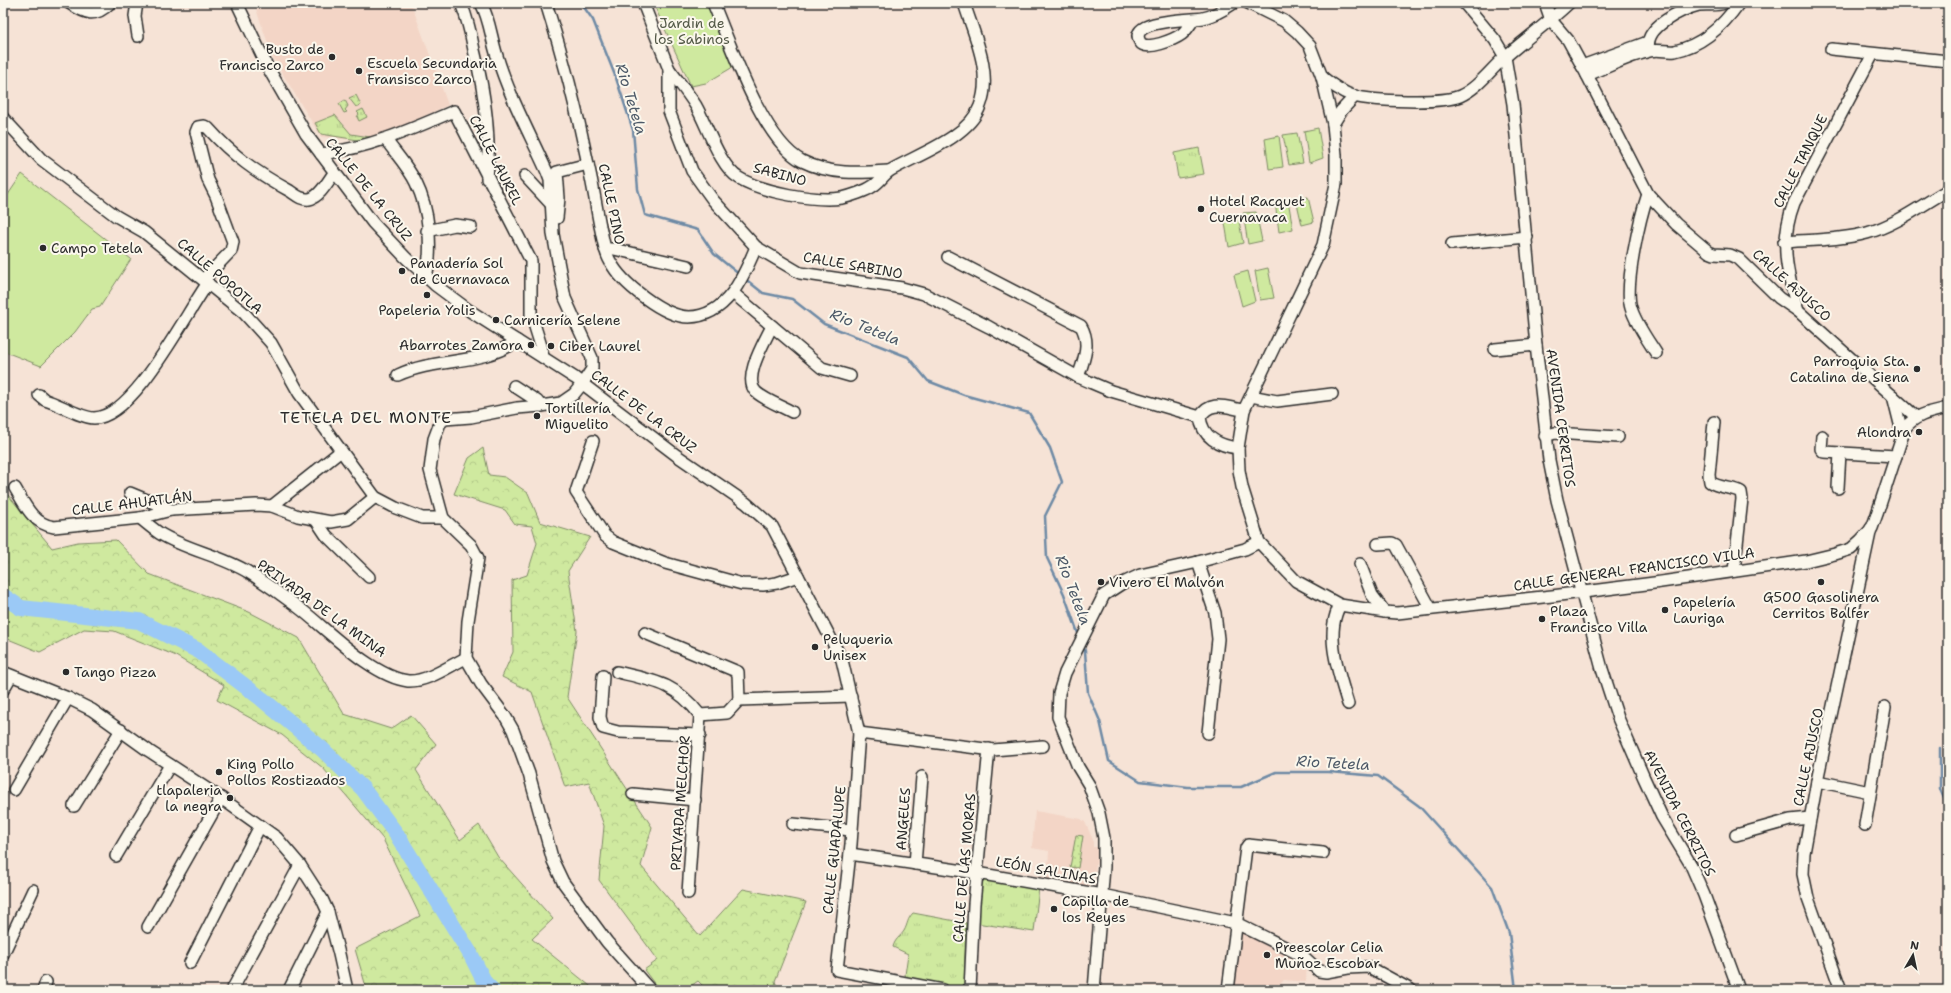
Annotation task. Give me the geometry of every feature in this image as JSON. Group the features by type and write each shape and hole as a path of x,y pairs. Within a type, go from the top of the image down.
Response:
{"street":[{"path":"69,3 79,9 96,13 110,3"},
{"path":"137,3 135,16 138,36"},
{"name":"CALLE DE LA CRUZ","path":"237,3 267,66 291,110 334,173 373,223 426,276 470,311 543,357 582,384 676,455 746,503 768,521 842,660 859,733"},
{"path":"461,3 470,31 486,101 489,137 487,179"},
{"path":"481,3 489,22 496,55 512,97 547,172 553,234 565,298 592,358 592,369 574,394 560,403 517,408 471,417 448,418 440,423 434,439 430,470 443,518 471,545 478,558 468,621 466,658 481,684 514,730 529,774 553,861 563,882 607,942 650,990"},
{"name":"CALLE PINO","path":"546,3 560,48 588,164 604,249 615,271 623,280 655,303 676,315 696,317 716,309 734,290 746,272 756,248"},
{"name":"CALLE SABINO","path":"643,3 669,69 669,111 692,171 712,200 756,248 800,273 816,277 902,288 924,294 989,327 1078,377 1111,391 1200,416"},
{"path":"714,3 747,82 769,127 782,144 801,160 840,173 889,171 963,129 974,119 980,105 985,85 982,64 964,3"},
{"path":"1194,19 1218,13 1234,3"},
{"path":"1094,990 1102,895 1104,838 1099,813 1089,785 1078,767 1058,717 1057,706 1062,682 1104,595 1121,584 1140,575 1198,562 1245,549 1259,542 1252,527 1239,470 1238,448 1244,410 1323,245 1336,184 1336,156 1333,124 1322,77 1310,46 1298,32 1284,21 1248,3"},
{"name":"AVENIDA CERRITOS","path":"1464,3 1496,40 1505,57 1513,104 1546,436 1557,500 1602,669 1618,718 1662,817 1691,865 1704,895 1739,990"},
{"path":"1545,3 1551,20"},
{"path":"1322,77 1340,91 1355,96 1405,101 1433,100 1459,96 1476,85 1505,57 1551,20 1569,3"},
{"path":"1585,71 1650,46 1669,51 1688,47 1710,35 1728,19 1740,3"},
{"path":"1650,46 1656,28 1671,16 1699,6 1722,4 1728,11 1728,19"},
{"name":"CALLE AJUSCO","path":"1551,20 1568,40 1648,194 1676,224 1709,252 1714,254 1730,255 1739,259 1779,298 1798,311 1916,417"},
{"path":"1831,49 1948,62"},
{"name":"CALLE TANQUE","path":"1798,311 1787,266 1784,242 1787,221 1794,203 1873,54"},
{"name":"SABINO","path":"669,69 695,105 722,159 738,177 759,187 798,197 842,198 873,186 889,171"},
{"path":"1333,124 1355,96"},
{"name":"CALLE LAUREL","path":"321,154 354,149 386,140 454,111 487,179 531,261 531,314 543,357"},
{"name":"CALLE POPOTLA","path":"3,118 41,159 116,216 144,232 244,313 271,343 299,392 375,497 396,508 422,518 443,518"},
{"path":"39,395 45,400 93,418 112,413 124,402 162,356 206,281 231,251 233,242 216,196 208,180 201,155 196,132 198,127 204,126 232,153 263,177 300,198 311,199 318,194 334,173"},
{"path":"386,140 416,182 423,200 429,254 426,276"},
{"path":"553,234 560,198 557,172 588,164"},
{"path":"857,173 857,192"},
{"path":"525,176 551,204"},
{"path":"1784,242 1845,237 1867,233 1895,222 1948,190"},
{"path":"1648,194 1638,228 1628,297 1638,323 1656,353"},
{"path":"427,231 455,225 471,227"},
{"path":"1452,244 1527,237"},
{"path":"604,249 614,249 688,266"},
{"path":"948,257 1081,326 1087,342 1085,356 1078,377"},
{"path":"734,290 772,326 822,368 850,376"},
{"path":"772,326 756,360 752,376 752,385 756,392 792,412"},
{"path":"398,375 422,366 459,362 497,353 517,341"},
{"path":"1496,350 1536,345"},
{"path":"514,386 537,401 541,406"},
{"path":"1251,396 1277,401 1332,394"},
{"path":"1893,396 1900,424 1901,437"},
{"path":"1238,448 1223,445 1210,438 1201,424 1200,416 1207,408 1212,406 1224,406 1244,410"},
{"path":"1916,417 1948,408"},
{"name":"CALLE GENERAL FRANCISCO VILLA","path":"1259,542 1296,581 1340,605 1397,613 1654,583 1806,561 1851,549 1872,528 1901,437 1905,428 1916,417"},
{"path":"1714,422 1709,475 1710,482 1715,485 1741,492 1742,499 1734,571"},
{"path":"1546,436 1555,433 1618,437"},
{"path":"1822,436 1822,452 1896,456"},
{"path":"593,441 576,492 605,536 613,542 665,563 742,584 763,585 777,583 798,576"},
{"path":"272,506 297,484 341,451"},
{"path":"1838,488 1840,453"},
{"name":"CALLE AHUATLÁN","path":"15,488 32,515 45,526 54,527 140,518 171,510 256,505 272,506 298,516 331,522 348,519 375,497"},
{"path":"130,493 171,510"},
{"name":"PRIVADA DE LA MINA","path":"140,518 160,533 247,572 297,606 321,628 366,662 390,675 409,681 418,680 426,678 466,658"},
{"path":"316,520 326,535 369,577"},
{"name":"CALLE AJUSCO","path":"1841,990 1808,898 1803,874 1804,853 1817,781 1872,528"},
{"path":"1378,544 1396,545 1430,609"},
{"path":"1198,562 1215,614 1218,639 1208,733"},
{"path":"1360,564 1372,595 1385,612"},
{"path":"1340,605 1335,618 1334,642 1348,704"},
{"path":"617,672 671,686 688,699 700,715 727,714 739,700 738,672 646,633"},
{"path":"3,690 7,674 68,698 92,710 277,838 300,865 322,899 328,912 346,980 347,990"},
{"path":"603,676 600,717 603,728 618,732 700,735"},
{"path":"739,700 851,696"},
{"path":"14,790 68,698"},
{"path":"1865,825 1885,707"},
{"name":"PRIVADA MELCHOR","path":"688,893 700,735 700,715"},
{"path":"74,806 121,730"},
{"path":"859,733 989,749 1043,746"},
{"name":"CALLE GUADALUPE","path":"859,733 850,854 837,970 943,990"},
{"name":"CALLE DE LAS MORAS","path":"970,990 977,873 989,749"},
{"path":"116,856 170,765"},
{"name":"ANGELES","path":"915,864 922,777"},
{"path":"1817,781 1870,792"},
{"path":"633,794 695,800"},
{"path":"148,927 221,798"},
{"path":"1736,835 1790,820 1810,818"},
{"path":"794,824 852,830"},
{"path":"190,963 260,826"},
{"path":"1228,990 1246,848 1248,845 1323,853"},
{"name":"LEÓN SALINAS","path":"850,854 977,873 1102,895 1236,924 1303,956 1319,972 1369,967 1411,990"},
{"path":"232,990 300,865"},
{"path":"3,954 33,890"},
{"path":"289,990 328,912"}],"shaded area":[{"name":"Escuela Secundaria Fransisco Zarco","path":"279,3 411,3 448,105 379,137 357,140 321,137 273,58 256,9"},
{"path":"1035,811 1081,819 1085,822 1093,840 1093,847 1099,847 1092,888 1047,882 1049,851 1032,848"},
{"name":"Preescolar Celia Muñoz Escobar","path":"1236,923 1307,959 1306,982 1284,980 1279,985 1267,988 1250,984 1248,990 1225,988"}],"green space":[{"name":"Jardin de los Sabinos","path":"653,3 707,3 733,67 706,83 691,86"},
{"path":"356,95 361,105 356,107 349,98"},
{"path":"345,100 348,106 345,110 347,112 344,113 339,104"},
{"path":"363,109 367,117 359,121 357,117 359,114 357,112"},
{"path":"335,115 351,134 370,137 358,140 321,134 315,123"},
{"path":"1318,128 1323,158 1309,163 1304,131"},
{"path":"1297,133 1303,163 1289,165 1283,135"},
{"path":"1279,136 1283,167 1269,169 1265,139"},
{"path":"1199,148 1204,174 1178,178 1174,153"},
{"path":"22,174 131,259 100,307 92,309 75,332 41,366 3,351 3,202"},
{"path":"1308,197 1314,222 1302,225 1296,199"},
{"path":"1288,200 1293,229 1279,232 1275,202"},
{"path":"1256,212 1262,241 1248,244 1243,213"},
{"path":"1238,215 1243,243 1229,247 1224,217"},
{"path":"1268,268 1274,298 1260,300 1255,271"},
{"path":"1248,271 1255,301 1242,306 1234,275"},
{"path":"483,448 489,475 505,477 528,493 540,522 590,537 568,571 577,631 567,697 652,827 641,866 700,936 743,889 806,902 775,981 778,990 707,990 698,981 685,990 659,990 644,970 658,960 599,880 604,826 589,782 565,787 532,692 502,677 513,652 512,580 527,575 537,543 532,526 515,524 505,510 454,494 469,458"},
{"path":"3,489 52,548 78,542 116,540 149,574 249,612 299,638 344,714 391,729 411,715 436,744 416,770 460,840 479,825 498,857 553,919 532,939 595,990 367,990 355,949 420,916 383,839 323,768 282,735 217,700 224,685 174,655 114,631 84,629 40,652 3,637"},
{"path":"1076,835 1083,836 1078,868 1070,867"},
{"path":"980,878 1039,887 1034,932 976,923"},
{"path":"913,913 966,923 964,990 946,990 910,984 905,975 908,954 893,947 896,940 904,931"}],"waterway":[{"name":"Rio Tetela","path":"581,3 593,20 616,78 633,130 638,189 645,215 698,230 714,254 740,275"},
{"name":"Rio Tetela","path":"744,278 763,293 792,299 824,324 908,357 928,381 964,395 1029,413 1050,448 1062,482 1045,516 1047,558 1064,594 1079,636"},
{"path":"3,596 21,608 139,621 199,651 262,699 322,749 363,789 397,835 471,955 485,983 492,990"},
{"name":"Rio Tetela","path":"1083,645 1085,651 1088,693 1100,721 1109,761 1140,781 1188,787 1241,787 1276,772 1329,772 1378,776 1419,806 1492,887 1509,933 1516,990"},
{"path":"1940,748 1940,789 1946,803 1946,862 1948,865"}],"place":[{"name":"Busto de Francisco Zarco","path":"332,57"},
{"name":"Escuela Secundaria Fransisco Zarco","path":"359,71"},
{"name":"Hotel Racquet Cuernavaca","path":"1201,209"},
{"name":"Campo Tetela","path":"43,248"},
{"name":"Panadería Sol de Cuernavaca","path":"402,271"},
{"name":"Papeleria Yolis","path":"427,295"},
{"name":"Carnicería Selene","path":"496,320"},
{"name":"Abarrotes Zamora","path":"531,345"},
{"name":"Ciber Laurel","path":"551,346"},
{"name":"Parroquia Sta. Catalina de Siena","path":"1917,369"},
{"name":"Tortillería Miguelito","path":"537,416"},
{"name":"Alondra","path":"1919,432"},
{"name":"Vivero El Malvón","path":"1101,582"},
{"name":"G500 Gasolinera Cerritos Balfer","path":"1821,582"},
{"name":"Papelería Lauriga","path":"1665,610"},
{"name":"Plaza Francisco Villa","path":"1542,619"},
{"name":"Peluqueria Unisex","path":"815,647"},
{"name":"Tango Pizza","path":"66,672"},
{"name":"King Pollo Pollos Rostizados","path":"219,772"},
{"name":"tlapaleria la negra","path":"230,798"},
{"name":"Capilla de los Reyes","path":"1054,909"},
{"name":"Preescolar Celia Muñoz Escobar","path":"1267,955"}],"district":[{"name":"TETELA DEL MONTE","path":"366,417"}]}
